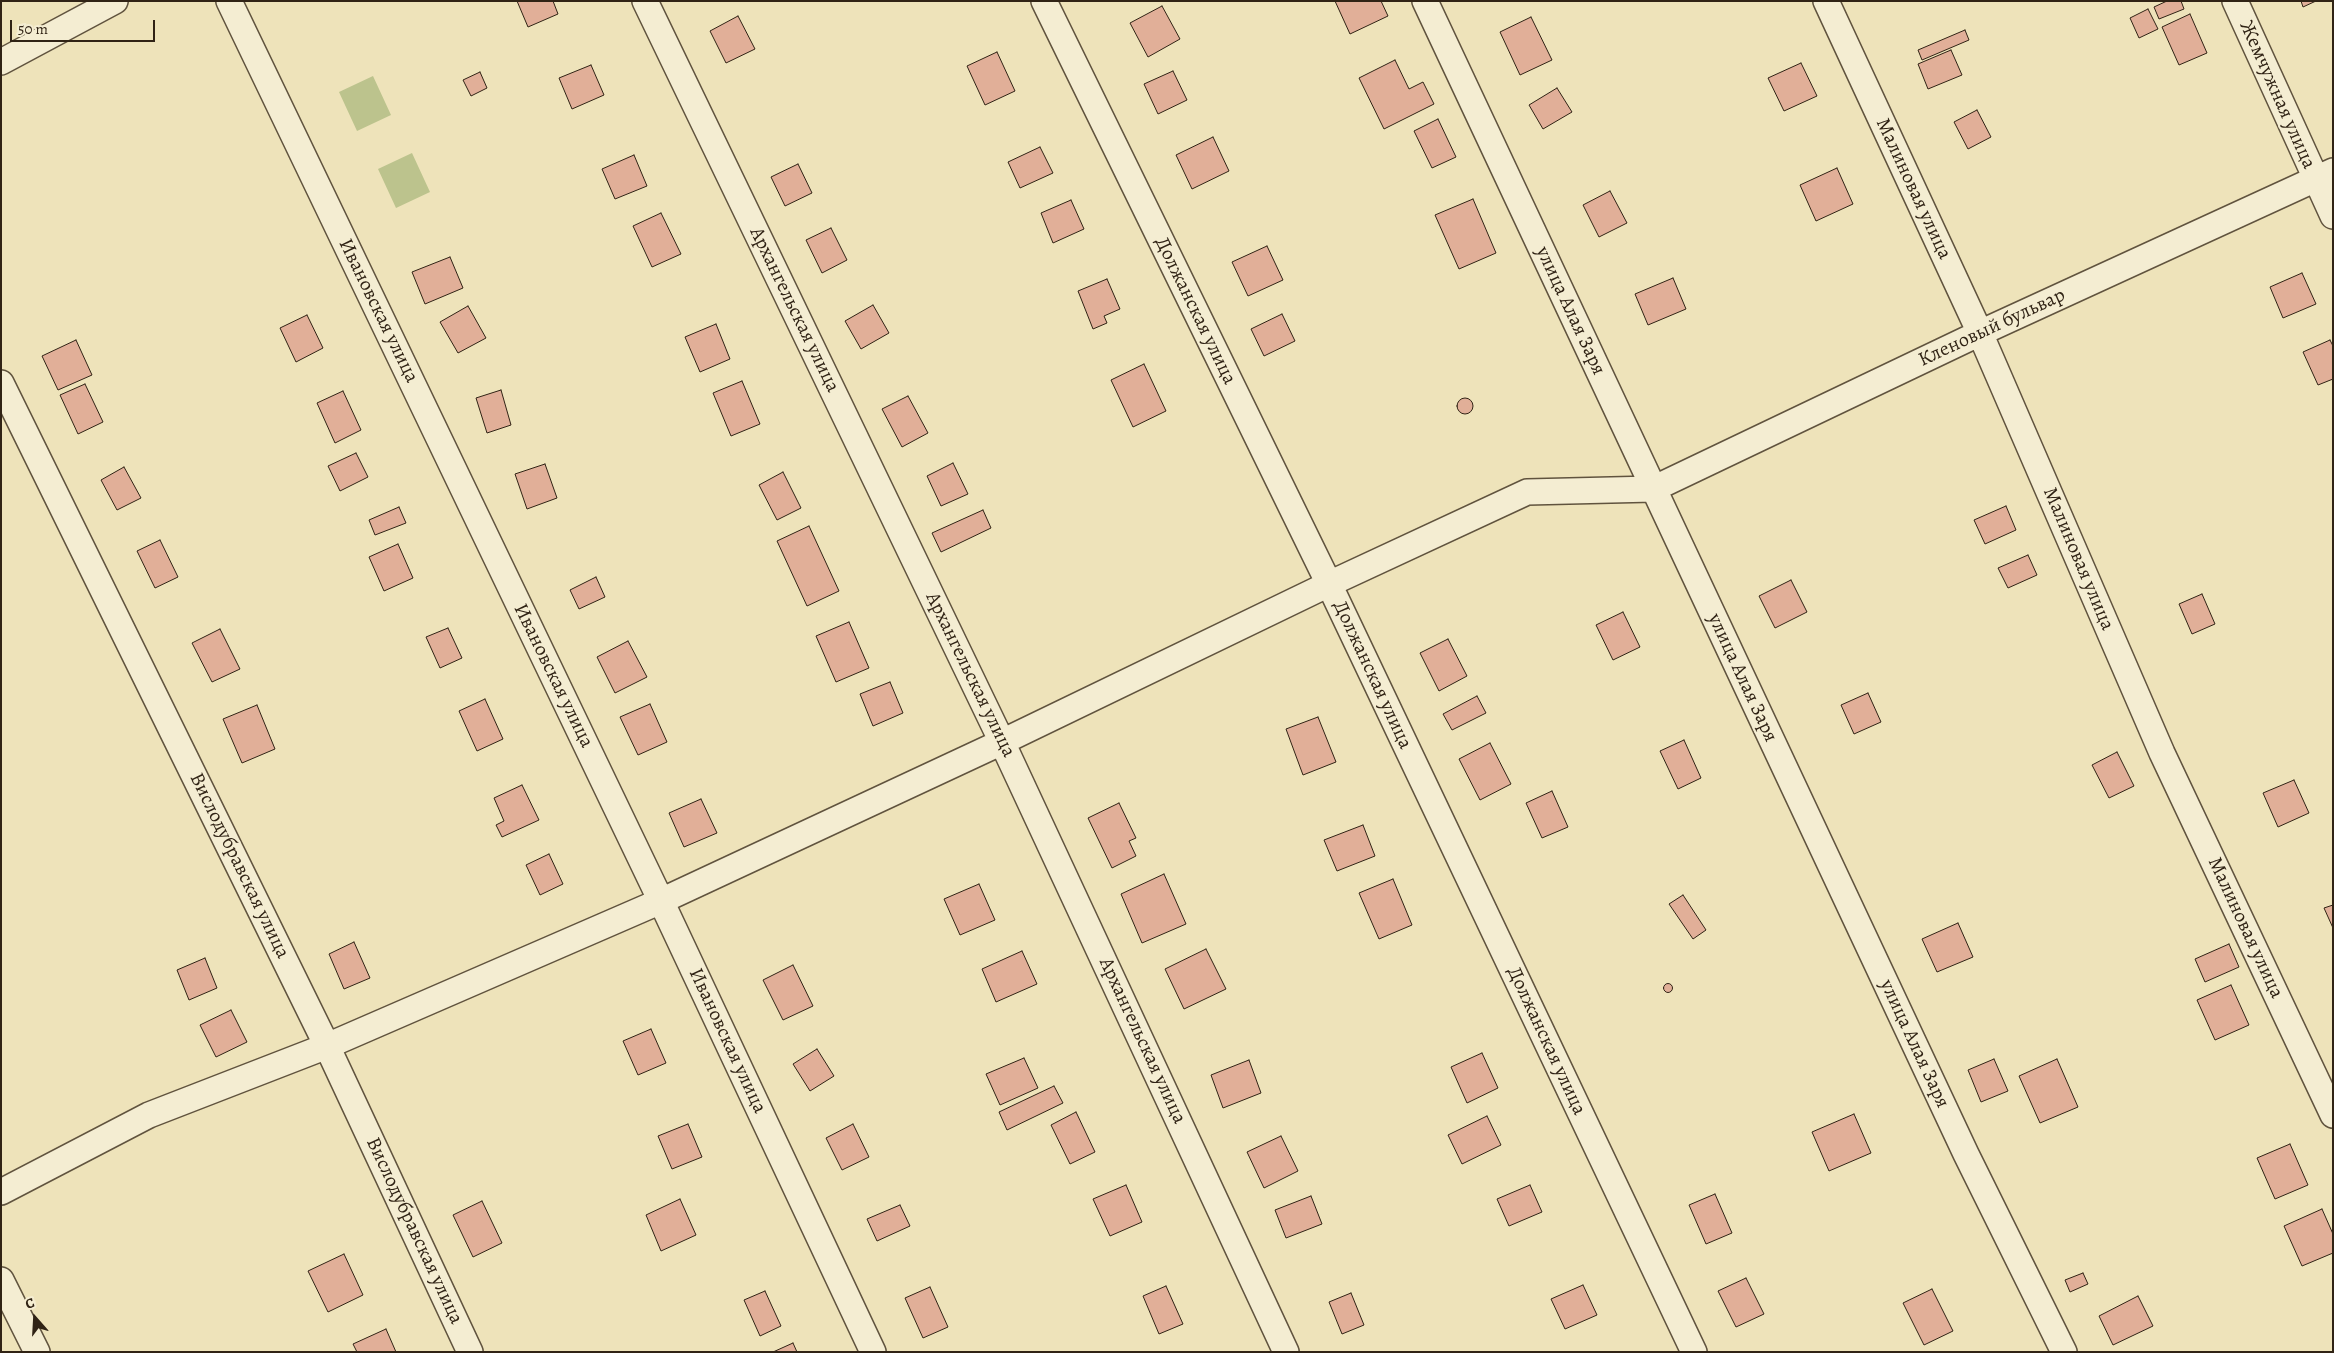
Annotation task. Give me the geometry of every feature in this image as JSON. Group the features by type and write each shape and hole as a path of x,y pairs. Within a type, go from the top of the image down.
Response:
{"street":[{"path":"1,62 115,1"},
{"name":"Ивановская улица","path":"229,1 661,901 873,1352"},
{"name":"Архангельская улица","path":"645,1 1002,742 1286,1352"},
{"name":"Должанская улица","path":"1044,1 1329,584 1694,1352"},
{"name":"улица Алая Заря","path":"1425,1 1962,1145 2064,1352"},
{"name":"Малиновая улица","path":"1826,1 1980,333 2162,754 2333,1115"},
{"name":"Жемчужная улица","path":"2235,1 2324,175 2333,216"},
{"name":"Кленовый бульвар","path":"1653,489 1980,333 2324,175"},
{"name":"Вислодубравская улица","path":"1,383 327,1046 470,1352"},
{"path":"1,1192 149,1115 327,1046 661,901 1002,742 1329,584 1527,492 1653,489"},
{"path":"1,1280 37,1352"}],"green space":[{"path":"373,76 391,115 357,131 339,92"},
{"path":"412,153 430,192 396,208 378,169"}],"building":[{"path":"517,1 553,1 558,14 528,27"},
{"path":"1335,1 1381,1 1388,16 1350,34"},
{"path":"2167,1 2181,1 2184,9 2159,19 2154,7"},
{"path":"2301,1 2316,1 2303,7"},
{"path":"1162,6 1180,39 1148,57 1130,23"},
{"path":"2148,9 2158,29 2139,38 2130,18"},
{"path":"2190,14 2207,53 2179,65 2162,27"},
{"path":"738,16 755,49 726,63 710,31"},
{"path":"1531,17 1552,60 1520,75 1500,32"},
{"path":"1965,30 1969,40 1922,60 1918,50"},
{"path":"1951,50 1962,75 1928,89 1918,64"},
{"path":"997,52 1015,91 985,105 967,66"},
{"path":"1395,60 1409,89 1423,82 1434,104 1384,129 1359,78"},
{"path":"1801,63 1817,96 1784,111 1768,78"},
{"path":"591,65 604,95 572,109 559,78"},
{"path":"1173,71 1187,100 1158,114 1144,84"},
{"path":"480,72 487,88 471,96 463,80"},
{"path":"1557,88 1572,112 1543,129 1529,105"},
{"path":"1977,110 1991,137 1968,149 1954,122"},
{"path":"1438,119 1456,157 1432,168 1414,131"},
{"path":"1213,137 1229,171 1192,189 1176,155"},
{"path":"1040,147 1053,173 1020,188 1008,162"},
{"path":"634,155 647,186 615,199 602,169"},
{"path":"798,164 812,193 785,206 771,177"},
{"path":"1837,168 1853,204 1816,221 1800,185"},
{"path":"1610,191 1627,223 1599,237 1583,205"},
{"path":"1473,199 1496,253 1459,269 1435,215"},
{"path":"1071,200 1084,229 1053,243 1041,213"},
{"path":"661,213 681,254 652,267 633,226"},
{"path":"831,228 847,260 822,273 806,240"},
{"path":"1267,246 1283,280 1248,296 1232,262"},
{"path":"450,257 463,288 425,304 412,272"},
{"path":"2302,273 2316,304 2283,318 2270,287"},
{"path":"1673,278 1686,309 1648,325 1635,294"},
{"path":"1107,279 1120,309 1104,316 1107,323 1093,329 1078,291"},
{"path":"873,305 889,333 861,349 845,321"},
{"path":"468,306 486,338 458,353 440,322"},
{"path":"1282,314 1295,341 1264,356 1251,329"},
{"path":"307,315 323,348 296,362 280,328"},
{"path":"716,324 730,359 700,372 685,337"},
{"path":"76,340 92,375 58,390 42,356"},
{"path":"2330,340 2333,346 2333,379 2318,385 2303,352"},
{"path":"1144,364 1166,411 1133,427 1111,380"},
{"path":"742,381 760,424 731,436 713,393"},
{"path":"85,384 103,422 78,434 60,395"},
{"path":"501,390 511,425 487,433 476,398"},
{"path":"343,391 361,430 335,443 317,403"},
{"path":"908,396 928,433 902,447 882,409"},
{"path":"1465,398 1471,400 1473,406 1471,412 1465,414 1459,412 1457,406 1459,400"},
{"path":"356,453 368,477 340,491 328,466"},
{"path":"953,463 968,494 941,506 927,476"},
{"path":"545,464 557,498 527,509 515,474"},
{"path":"124,467 141,498 117,510 101,480"},
{"path":"783,472 801,508 777,520 759,485"},
{"path":"2006,506 2016,530 1985,544 1974,520"},
{"path":"399,507 406,523 375,535 369,520"},
{"path":"983,510 991,528 941,552 932,533"},
{"path":"809,526 839,591 807,606 777,541"},
{"path":"160,540 178,577 155,588 137,551"},
{"path":"398,544 413,578 384,591 369,557"},
{"path":"2028,555 2037,575 2008,588 1998,568"},
{"path":"596,577 605,597 579,609 570,590"},
{"path":"1791,580 1807,612 1775,628 1759,596"},
{"path":"2202,594 2215,624 2192,634 2179,604"},
{"path":"1623,612 1640,647 1613,660 1596,625"},
{"path":"849,622 869,668 836,682 816,636"},
{"path":"448,628 462,658 440,668 426,637"},
{"path":"220,629 240,669 212,682 192,643"},
{"path":"1448,639 1467,676 1439,691 1420,653"},
{"path":"628,641 647,677 615,693 597,657"},
{"path":"890,682 903,713 873,726 860,694"},
{"path":"1868,693 1881,722 1854,734 1841,705"},
{"path":"1477,696 1486,713 1452,730 1443,714"},
{"path":"485,699 503,739 477,751 459,711"},
{"path":"650,704 667,742 638,755 620,717"},
{"path":"257,705 275,749 242,763 223,719"},
{"path":"1318,717 1336,762 1303,775 1286,729"},
{"path":"1684,740 1701,778 1678,789 1660,751"},
{"path":"1490,743 1511,784 1480,800 1459,759"},
{"path":"2117,752 2134,786 2109,798 2092,765"},
{"path":"2294,780 2309,813 2278,827 2263,793"},
{"path":"522,785 539,820 502,837 496,825 504,821 494,798"},
{"path":"1552,791 1568,827 1542,838 1526,803"},
{"path":"701,799 717,833 684,847 669,813"},
{"path":"1119,803 1136,838 1129,841 1136,856 1112,868 1088,818"},
{"path":"1363,825 1375,856 1337,871 1324,840"},
{"path":"549,854 563,884 540,895 526,865"},
{"path":"1164,874 1186,924 1142,943 1121,894"},
{"path":"1393,879 1412,925 1379,939 1359,893"},
{"path":"979,884 995,920 960,935 944,899"},
{"path":"1683,895 1706,930 1693,939 1669,904"},
{"path":"2333,905 2333,928 2324,908"},
{"path":"1958,923 1973,957 1937,972 1922,939"},
{"path":"354,942 370,978 344,989 329,954"},
{"path":"2229,944 2239,967 2205,982 2195,959"},
{"path":"1206,949 1226,989 1184,1009 1165,969"},
{"path":"1022,951 1037,984 996,1002 982,969"},
{"path":"205,958 217,988 189,1000 177,970"},
{"path":"793,965 813,1006 783,1020 763,980"},
{"path":"1668,984 1672,988 1668,992 1664,988"},
{"path":"2231,985 2249,1025 2215,1040 2197,1000"},
{"path":"231,1010 247,1042 216,1057 200,1025"},
{"path":"651,1029 666,1063 638,1075 623,1041"},
{"path":"817,1049 834,1076 810,1091 793,1064"},
{"path":"1482,1053 1498,1088 1467,1103 1451,1067"},
{"path":"1024,1058 1038,1088 1000,1105 986,1074"},
{"path":"1994,1059 2008,1091 1981,1102 1968,1070"},
{"path":"2057,1059 2078,1107 2040,1123 2019,1076"},
{"path":"1249,1060 1261,1093 1223,1108 1211,1075"},
{"path":"1054,1086 1063,1103 1007,1130 999,1112"},
{"path":"1076,1112 1095,1152 1070,1164 1051,1125"},
{"path":"1854,1114 1871,1153 1829,1171 1812,1132"},
{"path":"1487,1116 1501,1145 1462,1164 1448,1135"},
{"path":"688,1124 702,1157 672,1169 658,1136"},
{"path":"853,1124 869,1157 842,1170 826,1138"},
{"path":"1281,1136 1298,1171 1264,1188 1247,1152"},
{"path":"2290,1144 2308,1185 2275,1199 2257,1158"},
{"path":"1126,1185 1142,1222 1110,1236 1093,1199"},
{"path":"1530,1185 1542,1212 1509,1226 1497,1199"},
{"path":"1715,1194 1732,1233 1706,1244 1689,1205"},
{"path":"1311,1196 1322,1224 1286,1238 1275,1210"},
{"path":"680,1199 696,1235 661,1251 646,1215"},
{"path":"482,1201 502,1243 473,1257 453,1215"},
{"path":"900,1205 910,1226 877,1241 867,1219"},
{"path":"2322,1209 2333,1234 2333,1253 2302,1266 2284,1226"},
{"path":"344,1254 363,1295 328,1312 308,1271"},
{"path":"2083,1273 2088,1284 2070,1292 2065,1280"},
{"path":"1746,1278 1764,1314 1736,1327 1718,1291"},
{"path":"1583,1285 1597,1315 1565,1329 1551,1299"},
{"path":"1166,1286 1183,1324 1159,1334 1143,1296"},
{"path":"930,1287 948,1327 923,1338 905,1298"},
{"path":"1932,1289 1953,1331 1924,1345 1903,1303"},
{"path":"765,1291 781,1326 760,1336 744,1300"},
{"path":"1351,1293 1364,1325 1342,1334 1329,1302"},
{"path":"2138,1296 2153,1326 2113,1345 2099,1316"},
{"path":"386,1329 396,1352 357,1352 353,1344"},
{"path":"793,1343 797,1352 773,1352"}]}
